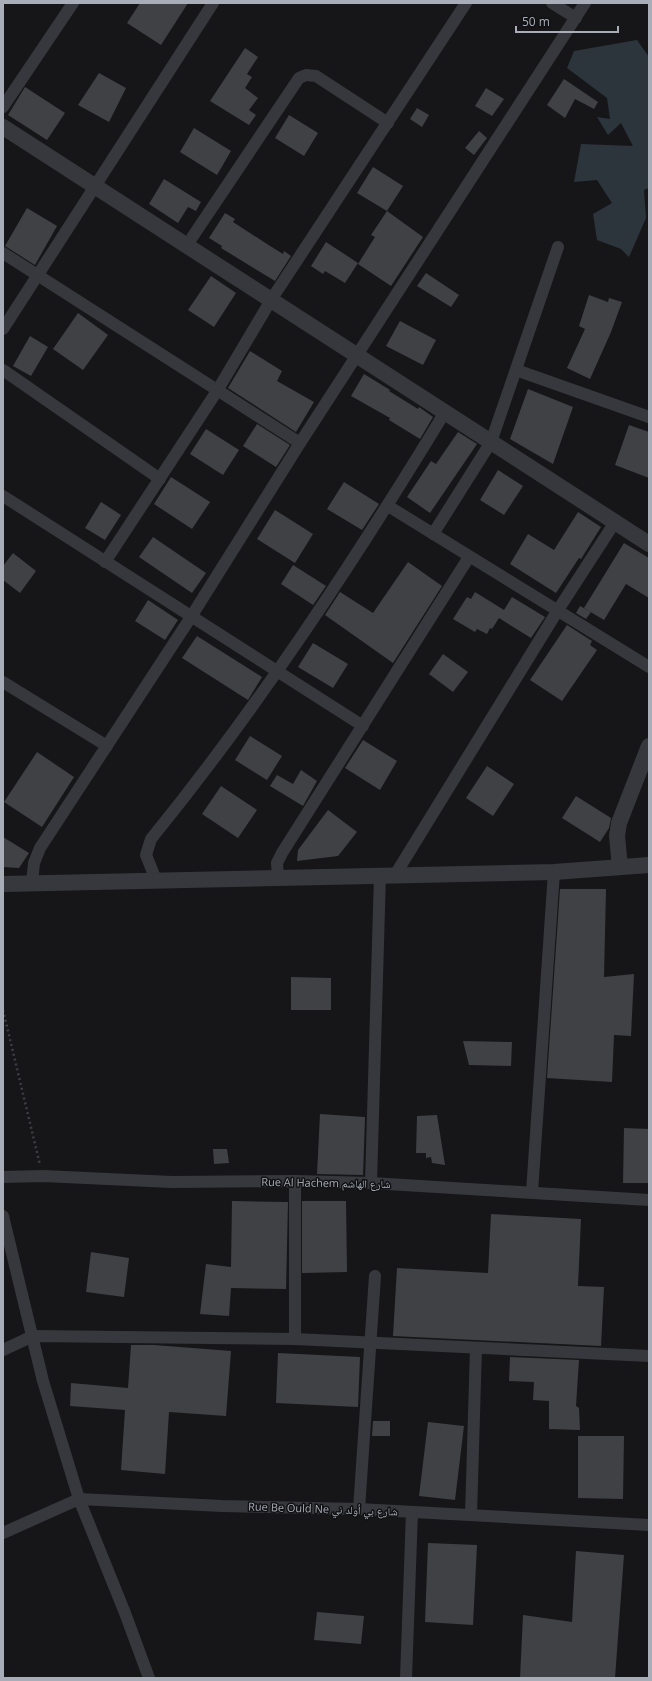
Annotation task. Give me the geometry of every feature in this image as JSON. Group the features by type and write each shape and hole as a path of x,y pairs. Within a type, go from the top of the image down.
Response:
{"street":[{"path":"3,107 73,3"},
{"path":"105,562 217,390 272,300 466,3"},
{"path":"552,3 576,18"},
{"path":"32,883 34,863 40,848 191,617 300,443 586,3"},
{"path":"3,329 210,4"},
{"path":"187,246 299,78 306,75 316,76 388,123"},
{"path":"3,127 649,544"},
{"path":"433,534 491,442 558,247"},
{"path":"3,253 300,443"},
{"path":"3,370 160,479"},
{"path":"516,370 648,415"},
{"path":"156,880 146,855 151,840 278,672 388,506 445,412"},
{"path":"3,496 363,726"},
{"path":"388,506 649,667"},
{"path":"371,1183 388,875 615,522"},
{"path":"278,877 278,863 282,853 469,556"},
{"path":"3,682 107,746"},
{"path":"620,867 617,836 619,823 649,746"},
{"path":"3,884 554,872 649,865"},
{"path":"532,1192 554,872"},
{"name":"Rue Al Hachem شارع الهاشم","path":"3,1177 43,1176 172,1182 371,1183 649,1200"},
{"path":"295,1182 295,1339"},
{"path":"3,1216 34,1336 43,1381 79,1499 126,1613 149,1678"},
{"path":"359,1509 374,1276"},
{"path":"3,1350 34,1336 295,1339 370,1344 649,1356"},
{"path":"471,1515 476,1348"},
{"name":"Rue Be Ould Ne شارع بي أولد ني","path":"3,1533 79,1499 222,1506 359,1509 649,1525"},
{"path":"406,1678 412,1512"}],"path":[{"path":"3,1010 43,1176"}],"shaded area":[{"path":"637,40 649,57 649,188 644,190 646,218 629,257 621,249 597,240 593,214 612,203 597,180 574,182 581,144 633,146 621,123 608,135 597,117 610,119 607,98 567,68 574,51"}],"building":[{"path":"140,3 188,3 161,45 127,23"},
{"path":"245,48 258,57 247,74 252,77 245,88 258,98 249,110 256,115 249,125 210,101"},
{"path":"99,73 126,88 109,122 78,105"},
{"path":"564,79 598,102 594,109 575,99 565,118 547,105"},
{"path":"25,87 65,113 47,140 8,115"},
{"path":"486,88 504,99 492,116 475,106"},
{"path":"417,108 429,115 422,127 410,119"},
{"path":"289,115 318,133 304,156 275,138"},
{"path":"194,128 231,151 217,175 180,152"},
{"path":"479,131 487,138 474,155 465,148"},
{"path":"373,167 403,186 387,211 357,193"},
{"path":"164,179 201,202 196,211 188,207 178,223 149,204"},
{"path":"27,208 57,226 35,265 5,246"},
{"path":"387,211 423,237 391,286 358,264 375,237 371,235"},
{"path":"225,213 235,219 233,222 283,254 284,251 291,256 275,281 221,248 222,246 209,238"},
{"path":"326,242 358,263 345,283 325,271 323,274 311,266"},
{"path":"426,273 459,295 451,307 417,286"},
{"path":"211,276 236,293 214,327 188,310"},
{"path":"589,295 608,302 609,298 622,302 611,332 590,379 567,368 585,329 579,326"},
{"path":"78,313 108,335 83,370 53,349"},
{"path":"400,321 436,340 423,365 386,346"},
{"path":"30,336 48,347 31,376 13,366"},
{"path":"250,351 282,371 277,381 314,402 296,432 228,388"},
{"path":"364,374 390,390 389,391 418,409 419,407 433,417 420,439 389,420 390,418 351,396"},
{"path":"528,389 573,407 553,464 510,439"},
{"path":"257,424 290,445 276,467 243,446"},
{"path":"629,425 649,432 649,478 615,465"},
{"path":"206,429 239,450 223,475 190,454"},
{"path":"458,432 477,444 430,513 407,497 431,461 436,464"},
{"path":"498,470 523,486 504,515 480,500"},
{"path":"171,477 210,502 192,529 154,504"},
{"path":"344,482 379,504 362,530 327,509"},
{"path":"101,502 121,515 105,540 85,528"},
{"path":"275,510 313,534 295,563 257,539"},
{"path":"578,512 601,527 581,559 579,558 556,593 510,564 528,534 554,550"},
{"path":"153,537 206,573 192,593 139,557"},
{"path":"624,543 649,558 649,598 626,584 604,620 584,608"},
{"path":"13,553 36,571 20,593 3,580 3,566"},
{"path":"408,562 442,586 393,663 325,615 340,592 373,613"},
{"path":"293,565 326,586 313,605 281,584"},
{"path":"475,592 504,610 512,597 545,617 531,638 499,618 487,634 477,629 475,632 453,619 467,597 471,599"},
{"path":"148,600 178,620 165,640 135,621"},
{"path":"580,606 591,612 586,619 576,613"},
{"path":"567,625 592,641 590,645 597,650 562,701 530,680"},
{"path":"197,636 262,677 248,700 182,658"},
{"path":"313,643 348,664 333,688 298,667"},
{"path":"443,654 468,672 453,692 429,674"},
{"path":"250,736 282,756 267,780 235,760"},
{"path":"363,740 397,761 380,790 345,768"},
{"path":"37,752 74,777 42,827 4,802"},
{"path":"487,766 514,784 493,816 466,798"},
{"path":"301,770 317,781 303,806 270,786 277,775 293,784"},
{"path":"221,786 257,810 238,838 202,814"},
{"path":"576,796 611,818 609,828 600,842 562,818"},
{"path":"328,810 357,832 338,856 297,861 298,850"},
{"path":"3,837 29,853 19,868 3,867"},
{"path":"560,889 606,889 604,977 634,974 631,1036 614,1035 612,1082 547,1078"},
{"path":"291,977 331,978 331,1010 291,1010"},
{"path":"463,1041 512,1042 511,1066 469,1065"},
{"path":"320,1114 365,1117 363,1175 317,1174"},
{"path":"437,1115 445,1165 432,1163 431,1157 426,1158 426,1153 416,1153 417,1116"},
{"path":"624,1128 649,1129 649,1183 623,1183"},
{"path":"213,1149 227,1149 229,1163 214,1164"},
{"path":"232,1201 288,1202 286,1289 231,1288 229,1316 200,1314 206,1264 231,1267"},
{"path":"302,1201 346,1201 347,1272 302,1273"},
{"path":"491,1214 581,1219 578,1286 604,1287 601,1346 393,1336 397,1268 488,1273"},
{"path":"91,1252 129,1258 124,1297 86,1292"},
{"path":"131,1345 154,1345 231,1351 226,1416 169,1412 165,1474 121,1470 125,1410 70,1406 71,1383 128,1388"},
{"path":"278,1353 360,1357 358,1407 276,1403"},
{"path":"510,1357 579,1360 576,1406 579,1408 580,1430 549,1429 549,1401 533,1400 534,1382 509,1381"},
{"path":"373,1421 390,1421 390,1436 372,1436"},
{"path":"428,1422 464,1426 455,1500 419,1496"},
{"path":"578,1436 624,1436 623,1499 578,1498"},
{"path":"428,1543 477,1545 473,1625 425,1622"},
{"path":"576,1551 624,1555 615,1678 520,1678 523,1615 572,1622"},
{"path":"317,1612 364,1616 361,1644 314,1640"}]}
